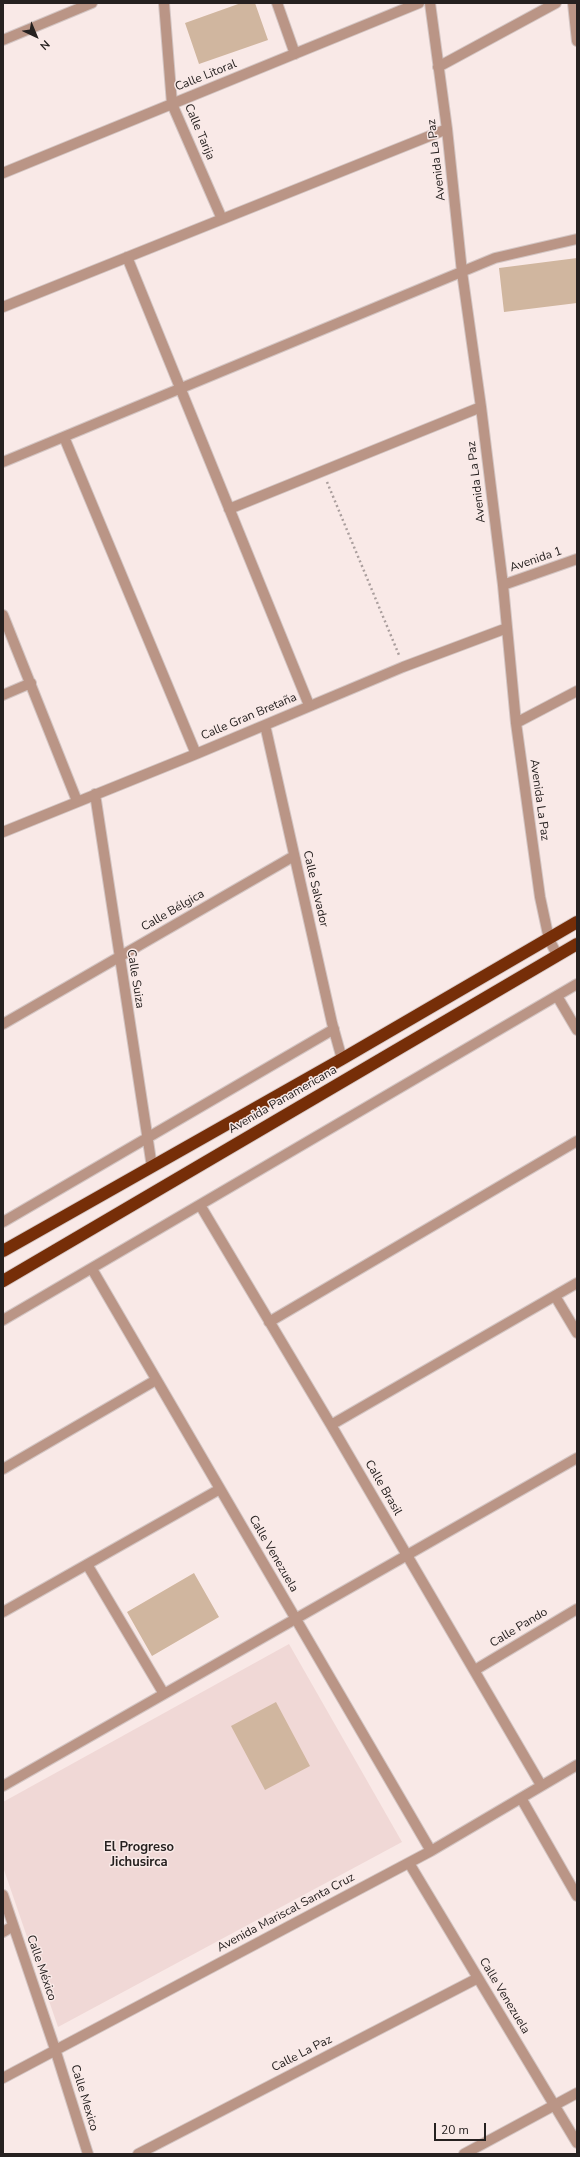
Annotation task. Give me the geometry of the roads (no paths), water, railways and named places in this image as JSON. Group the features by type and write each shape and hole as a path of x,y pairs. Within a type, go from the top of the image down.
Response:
{"highway":[{"name":"Avenida Panamericana","path":"3,1251 342,1059 577,922"},
{"name":"Avenida Panamericana","path":"3,1281 577,944"}],"street":[{"path":"3,40 92,3"},
{"name":"Calle Tarija","path":"164,3 172,104 222,219"},
{"path":"276,3 295,54"},
{"name":"Calle Litoral","path":"3,173 419,3"},
{"name":"Avenida La Paz","path":"430,3 447,129 462,272 481,407 503,584 516,723 540,897 549,939 557,955"},
{"path":"438,67 556,3"},
{"path":"572,3 577,41"},
{"path":"3,307 447,129"},
{"path":"3,462 495,258 577,240"},
{"path":"127,258 309,706"},
{"path":"229,508 323,472 481,407"},
{"path":"64,437 196,754"},
{"name":"Avenida 1","path":"503,584 577,559"},
{"path":"3,615 78,801"},
{"name":"Calle Gran Bretaña","path":"3,832 196,754 403,667 507,628"},
{"path":"3,695 31,683"},
{"path":"516,723 577,691"},
{"name":"Calle Salvador","path":"265,725 334,1030 342,1059"},
{"name":"Calle Suiza","path":"95,794 118,957 152,1167"},
{"name":"Calle Bélgica","path":"3,1024 294,856"},
{"path":"3,1320 577,984"},
{"path":"557,996 577,1030"},
{"path":"3,1222 334,1030"},
{"path":"269,1322 577,1140"},
{"name":"Calle Brasil","path":"200,1205 331,1425 541,1785"},
{"name":"Calle Venezuela","path":"92,1269 431,1851"},
{"path":"331,1425 577,1283"},
{"path":"555,1296 577,1333"},
{"path":"3,1469 156,1380"},
{"path":"3,1786 296,1621 577,1458"},
{"path":"3,1612 88,1566 220,1489"},
{"path":"88,1566 164,1694"},
{"name":"Calle Pando","path":"475,1670 577,1609"},
{"name":"Avenida Mariscal Santa Cruz","path":"3,2078 55,2049 409,1863 577,1765"},
{"path":"521,1798 577,1896"},
{"name":"Calle Venezuela","path":"409,1863 577,2143"},
{"name":"Calle México","path":"3,1895 55,2049"},
{"path":"3,1932 13,1926"},
{"name":"Calle La Paz","path":"138,2154 478,1978"},
{"name":"Calle Mexico","path":"55,2049 88,2154"},
{"path":"464,2154 577,2093"}],"district":[{"name":"El Progreso Jichusirca","path":"139,1856"}]}
